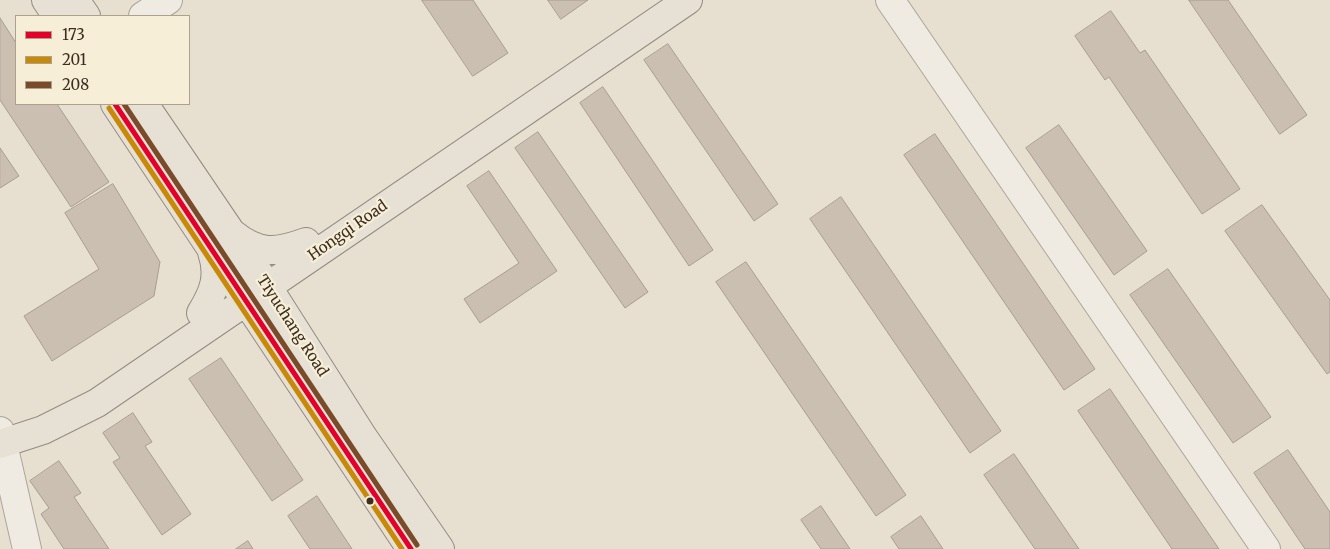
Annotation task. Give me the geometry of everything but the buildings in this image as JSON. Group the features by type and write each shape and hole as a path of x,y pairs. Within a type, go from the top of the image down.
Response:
{"main road":[{"path":"46,0 56,15"},
{"path":"75,0 85,15"},
{"name":"Hongqi Road","path":"310,249 662,0"},
{"name":"Hongqi Road","path":"1,437 43,430 81,412 206,320 251,284 310,249 688,0"},
{"name":"Tiyuchang Road","path":"117,105 221,239"},
{"name":"Tiyuchang Road","path":"145,105 221,239 251,284 411,549"},
{"path":"206,320 217,275 221,239 270,251 310,249 292,287 292,315 298,334"},
{"name":"Tiyuchang Road","path":"251,284 298,334 363,437 440,549"}],"street":[{"path":"145,15 168,0"},
{"path":"890,0 1266,549"},
{"path":"1,437 27,549"}],"transit line":[{"name":"173","path":"116,105 411,549"},
{"name":"208","path":"125,105 417,545"},
{"name":"201","path":"109,108 402,549"}]}
